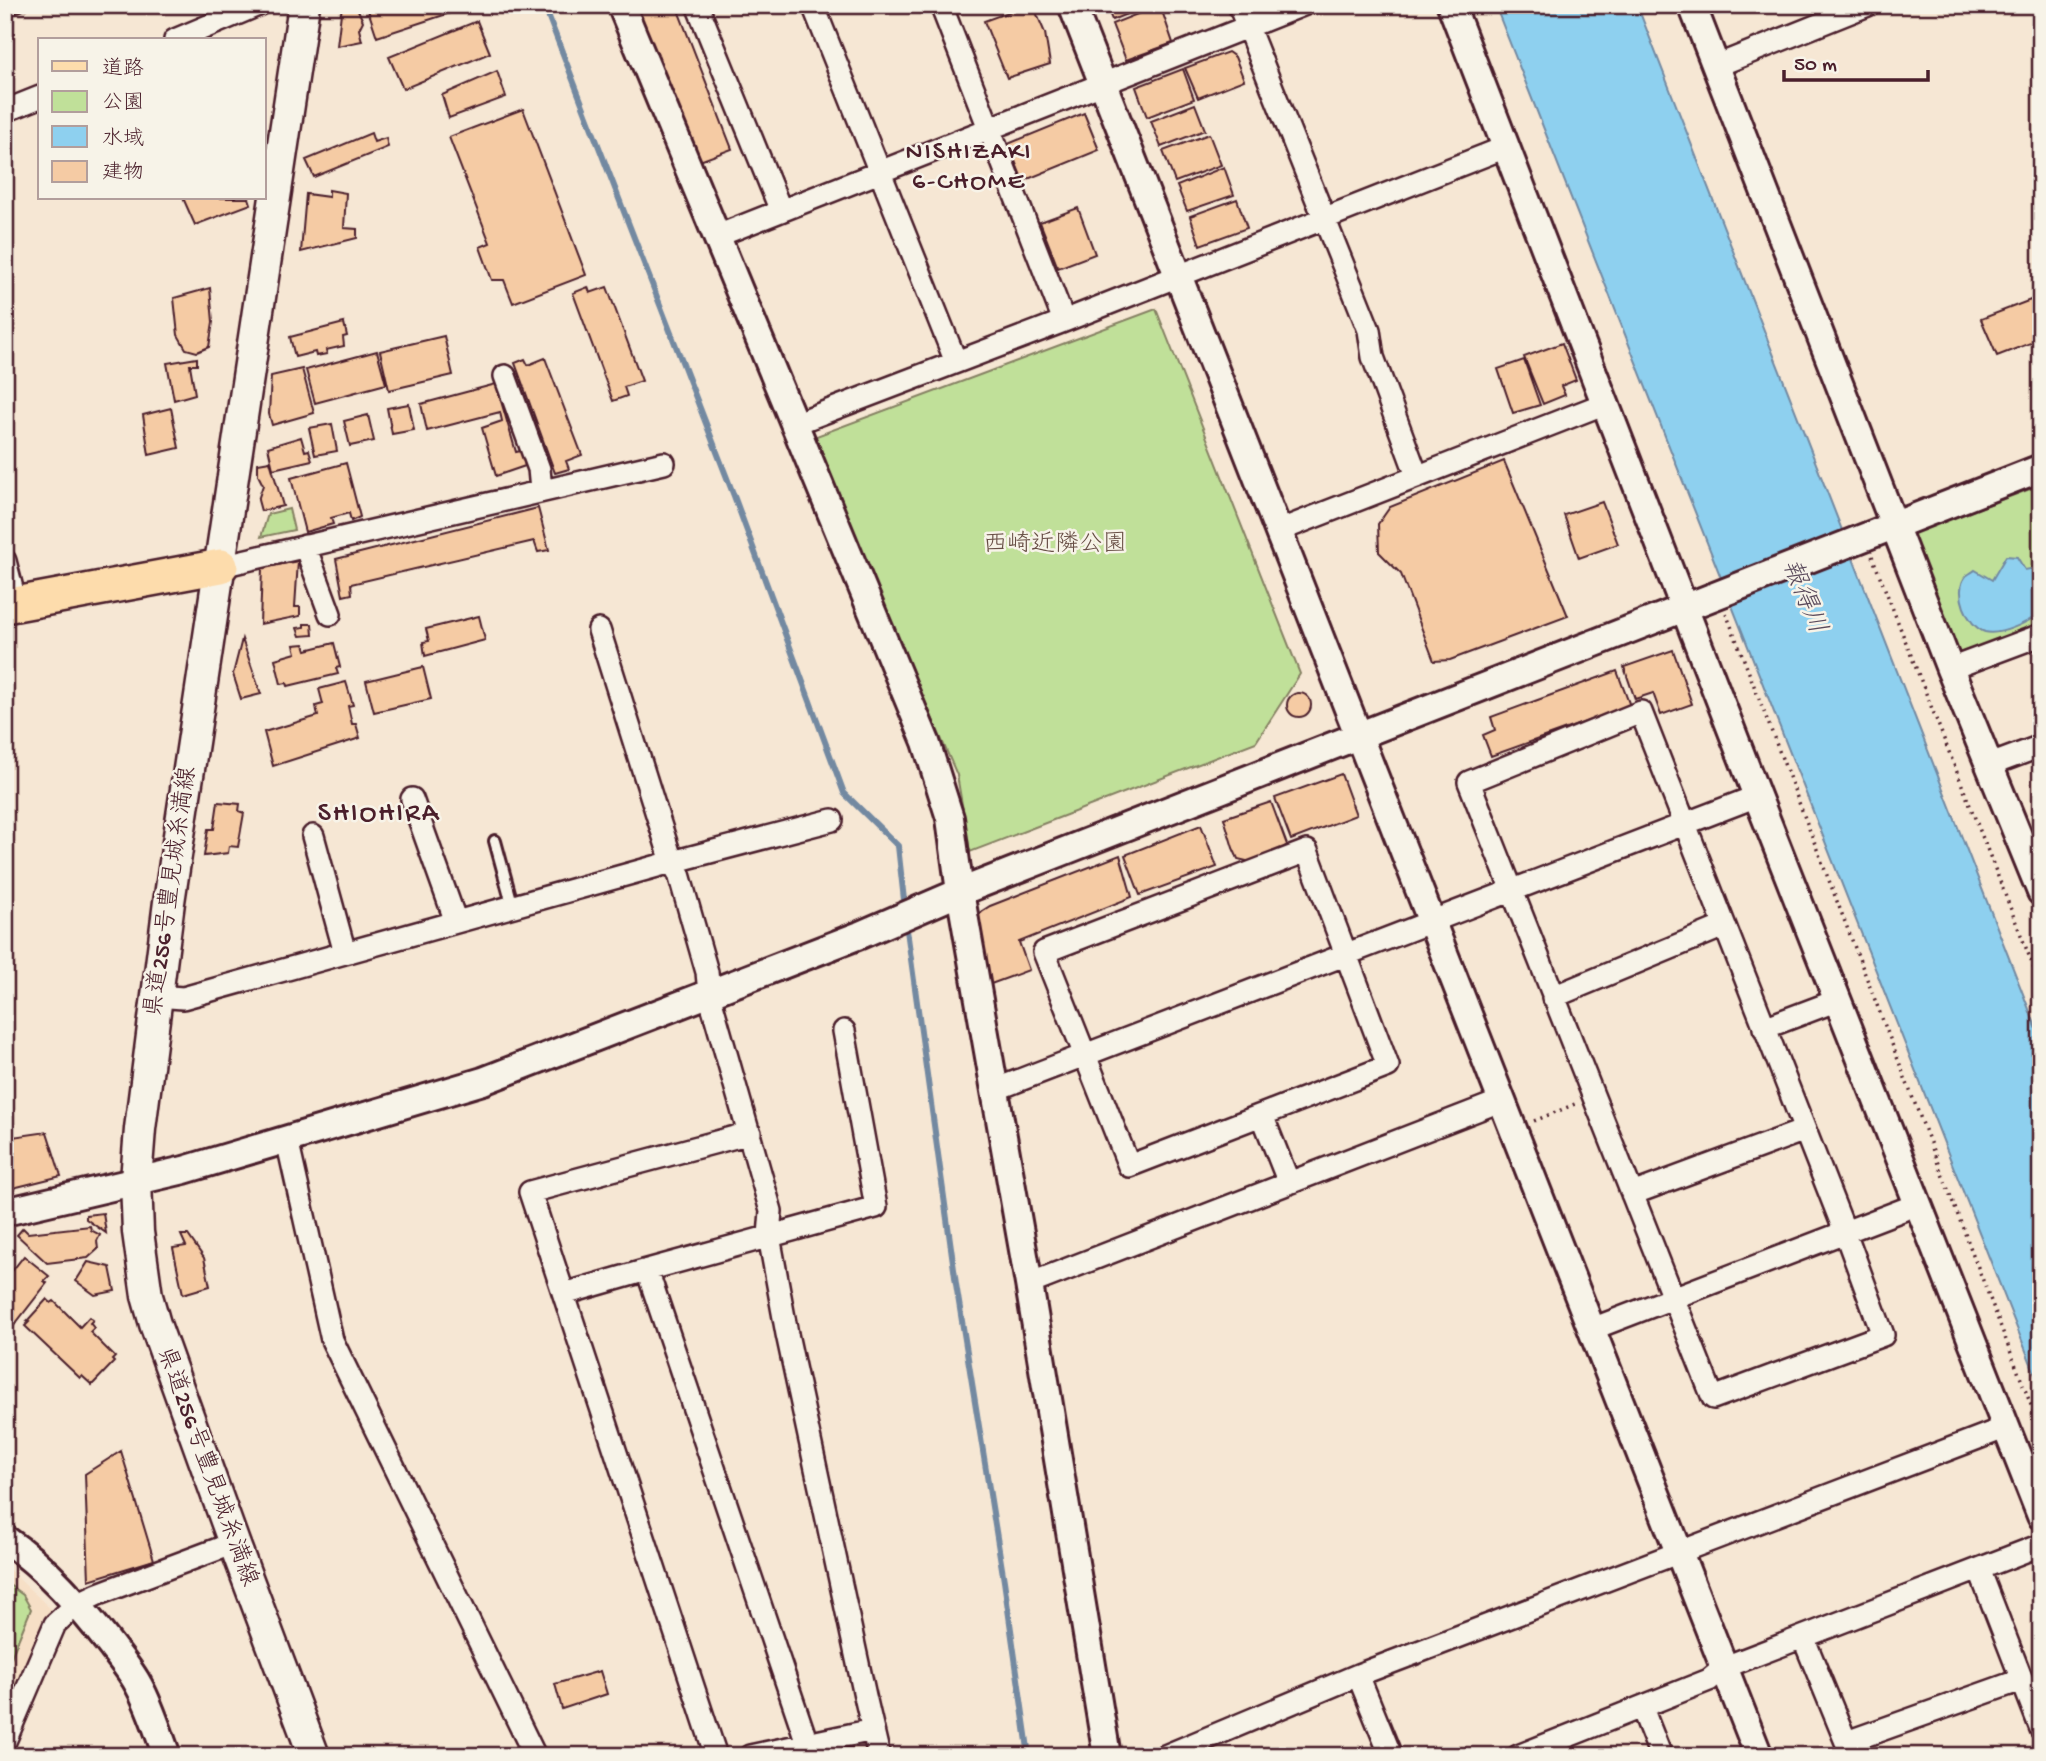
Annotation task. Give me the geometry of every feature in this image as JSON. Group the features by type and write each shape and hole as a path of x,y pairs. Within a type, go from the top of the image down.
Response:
{"main road":[{"name":"県道256号豊見城糸満線","path":"304,5 171,889 140,1129 136,1180 138,1232 147,1296 155,1325 314,1756"},
{"path":"10,605 221,566"}],"street":[{"path":"180,38 258,5"},
{"path":"621,5 926,742 950,818 960,892 1030,1284 1107,1756"},
{"path":"697,5 781,211"},
{"path":"813,5 956,362"},
{"path":"941,5 1064,321"},
{"path":"1072,5 1759,1756"},
{"path":"1239,5 1369,330 1373,357 1417,476"},
{"path":"717,236 1303,5"},
{"path":"1451,5 1757,796 2041,1516"},
{"path":"1692,5 1950,668 1990,765 2035,862 2041,892"},
{"path":"1716,66 1868,5"},
{"path":"5,111 38,98"},
{"path":"794,424 1506,147"},
{"path":"505,376 539,469 541,490"},
{"path":"1279,531 1606,404"},
{"path":"221,566 664,463"},
{"path":"5,1212 184,1170 483,1081 860,935 960,892 2041,468"},
{"path":"305,546 330,614"},
{"path":"5,561 10,605"},
{"path":"599,630 672,862 679,874 707,972 709,994 771,1212 769,1236 787,1334 879,1756"},
{"path":"1950,668 2041,635"},
{"path":"1641,712 1684,824 1883,1335 1713,1398 1469,782 1641,712"},
{"path":"1990,765 2041,746"},
{"path":"994,1090 1757,796"},
{"path":"412,799 456,922"},
{"path":"156,996 183,998 832,820"},
{"path":"313,836 345,953"},
{"path":"1307,851 1346,954 1388,1066 1129,1166 1044,952 1307,851"},
{"path":"1553,997 1724,926"},
{"path":"1764,1028 1838,1000"},
{"path":"564,1294 876,1208 844,1031"},
{"path":"1030,1284 1503,1100"},
{"path":"1262,1115 1289,1183"},
{"path":"1632,1194 1805,1130"},
{"path":"716,1756 530,1192 750,1133"},
{"path":"288,1140 332,1340 535,1756"},
{"path":"1592,1329 1918,1204"},
{"path":"647,1270 807,1743"},
{"path":"1165,1756 1359,1675 2007,1427"},
{"path":"5,1538 50,1575 78,1604 138,1684 167,1756"},
{"path":"5,1741 55,1624 78,1604 234,1543"},
{"path":"1518,1756 1709,1680 1725,1667 2041,1545"},
{"path":"1979,1569 2041,1729"},
{"path":"1803,1637 1850,1749 2021,1679"},
{"path":"1359,1675 1391,1756"},
{"path":"1642,1708 1661,1756"},
{"path":"750,1756 873,1730"}],"lane":[{"path":"495,841 513,907"}],"path":[{"path":"1865,537 2041,986"},
{"path":"1719,594 2041,1431"},
{"path":"1530,1122 1594,1097"}],"shaded area":[{"path":"5,1566 52,1610 5,1725"}],"green space":[{"name":"西崎近隣公園","path":"1156,309 1300,674 1256,742 970,852 957,775 811,438"},
{"path":"2041,485 2041,627 1957,660 1910,534"},
{"path":"289,509 294,530 261,537 268,514"},
{"path":"5,1582 23,1595 31,1609 5,1672"}],"water":[{"name":"報得川","path":"1495,5 1637,5 2041,1040 2041,1389"},
{"path":"2006,556 2017,557 2025,570 2041,567 2041,584 2037,589 2041,613 2006,630 1985,632 1968,616 1962,599 1962,582 1975,570 1992,580"}],"building":[{"path":"5,5 35,5 5,18"},
{"path":"342,5 363,5 358,10 363,21 359,29 362,41 337,46"},
{"path":"383,5 458,5 459,10 377,37 368,10"},
{"path":"631,5 676,5 732,149 697,162"},
{"path":"1033,5 1045,33 1050,64 1007,78 984,21"},
{"path":"1106,5 1149,5 1112,20"},
{"path":"1160,5 1173,43 1126,60 1112,24"},
{"path":"477,21 490,53 403,89 389,57"},
{"path":"1228,52 1235,57 1244,80 1198,98 1185,68"},
{"path":"1183,69 1194,99 1147,117 1136,87"},
{"path":"497,71 506,97 449,118 442,95"},
{"path":"1195,104 1205,130 1161,147 1151,121"},
{"path":"523,109 586,275 513,303 504,280 492,280 480,247 490,243 449,137"},
{"path":"1084,113 1099,150 1023,181 1008,144"},
{"path":"371,133 374,142 386,138 388,147 314,177 306,160"},
{"path":"1209,134 1221,165 1175,182 1163,151"},
{"path":"1224,167 1234,195 1187,211 1177,186"},
{"path":"329,190 346,193 344,228 357,229 357,238 301,252 306,194 329,197"},
{"path":"1237,199 1247,228 1200,245 1190,216"},
{"path":"184,200 250,200 251,204 195,225"},
{"path":"1078,208 1095,254 1058,268 1040,222"},
{"path":"588,287 590,293 607,287 642,381 624,387 627,396 613,401 573,293"},
{"path":"210,288 213,322 209,347 197,352 186,349 178,335 174,298"},
{"path":"2041,296 2041,339 1997,356 1981,319"},
{"path":"344,323 347,336 343,337 344,346 326,350 327,354 316,356 315,352 295,357 290,337"},
{"path":"444,336 453,375 389,390 380,351"},
{"path":"1562,343 1576,380 1561,386 1565,395 1543,404 1524,357"},
{"path":"377,351 386,384 315,403 306,370"},
{"path":"197,358 197,365 190,365 195,394 174,400 167,363"},
{"path":"545,358 582,455 566,461 569,469 555,473 515,363 525,359 528,365"},
{"path":"1524,360 1540,405 1513,413 1498,369"},
{"path":"302,369 314,413 272,425 269,414 271,376"},
{"path":"496,384 516,452 521,451 525,466 496,476 482,428 502,421 500,412 427,431 421,404"},
{"path":"409,404 414,430 392,434 387,408"},
{"path":"171,408 179,448 149,455 143,415"},
{"path":"368,415 374,441 350,446 344,421"},
{"path":"332,424 337,451 315,455 309,428"},
{"path":"301,437 305,451 309,450 312,460 273,469 268,447"},
{"path":"270,461 283,506 261,511 258,500 263,485 258,475 258,463"},
{"path":"1504,461 1568,616 1450,660 1434,661 1401,574 1379,552 1378,524 1390,507"},
{"path":"346,463 360,517 351,521 349,513 331,518 333,524 305,532 291,478"},
{"path":"1602,502 1618,544 1579,558 1564,515"},
{"path":"538,508 549,550 538,552 534,541 351,584 352,594 343,596 336,559"},
{"path":"298,561 295,607 300,607 300,616 260,624 262,568"},
{"path":"479,616 485,640 425,656 423,642 429,641 426,629"},
{"path":"304,624 312,624 313,635 300,636 297,628 304,627"},
{"path":"242,639 261,694 241,699 233,674"},
{"path":"334,643 340,667 336,668 338,674 288,686 287,683 281,684 275,659 296,653 294,645 304,644 306,650"},
{"path":"1673,650 1692,704 1661,715 1653,693 1635,699 1624,667"},
{"path":"423,667 431,699 374,712 366,681"},
{"path":"1617,671 1630,706 1491,756 1483,735 1495,730 1491,717"},
{"path":"346,682 353,705 348,706 352,724 356,724 360,738 273,766 264,732 318,716 316,706 323,704 319,689"},
{"path":"1299,693 1308,696 1311,705 1308,714 1299,717 1290,714 1287,705 1290,696"},
{"path":"1341,774 1356,815 1291,840 1275,798"},
{"path":"218,802 240,804 239,811 244,813 238,847 229,846 228,853 204,856 208,829 214,829"},
{"path":"1271,802 1287,845 1255,863 1238,859 1224,818"},
{"path":"1201,825 1217,867 1140,895 1125,855"},
{"path":"1120,855 1132,897 1019,942 1029,970 991,984 974,932 974,920 982,911"},
{"path":"47,1132 61,1176 5,1190 5,1138"},
{"path":"103,1213 106,1233 86,1219 86,1215"},
{"path":"90,1226 91,1230 100,1235 97,1241 98,1249 88,1258 47,1263 17,1235 23,1228 28,1233"},
{"path":"181,1235 188,1235 204,1258 210,1286 183,1294 173,1248 186,1246"},
{"path":"24,1256 49,1276 44,1281 47,1283 5,1337 5,1280"},
{"path":"88,1262 110,1267 115,1291 95,1295 76,1281"},
{"path":"47,1299 51,1303 54,1301 80,1327 89,1317 93,1320 90,1323 94,1328 90,1332 115,1357 112,1360 114,1362 92,1385 82,1376 80,1378 25,1326"},
{"path":"121,1451 154,1560 89,1580 85,1474"},
{"path":"600,1671 607,1694 562,1709 555,1684"}],"waterway":[{"path":"544,5 734,496 844,793 898,846 905,909"},
{"path":"906,923 956,1284 1029,1756"}],"district":[{"name":"NISHIZAKI 6-CHOME","path":"969,168"},
{"name":"SHIOHIRA","path":"379,814"}]}
